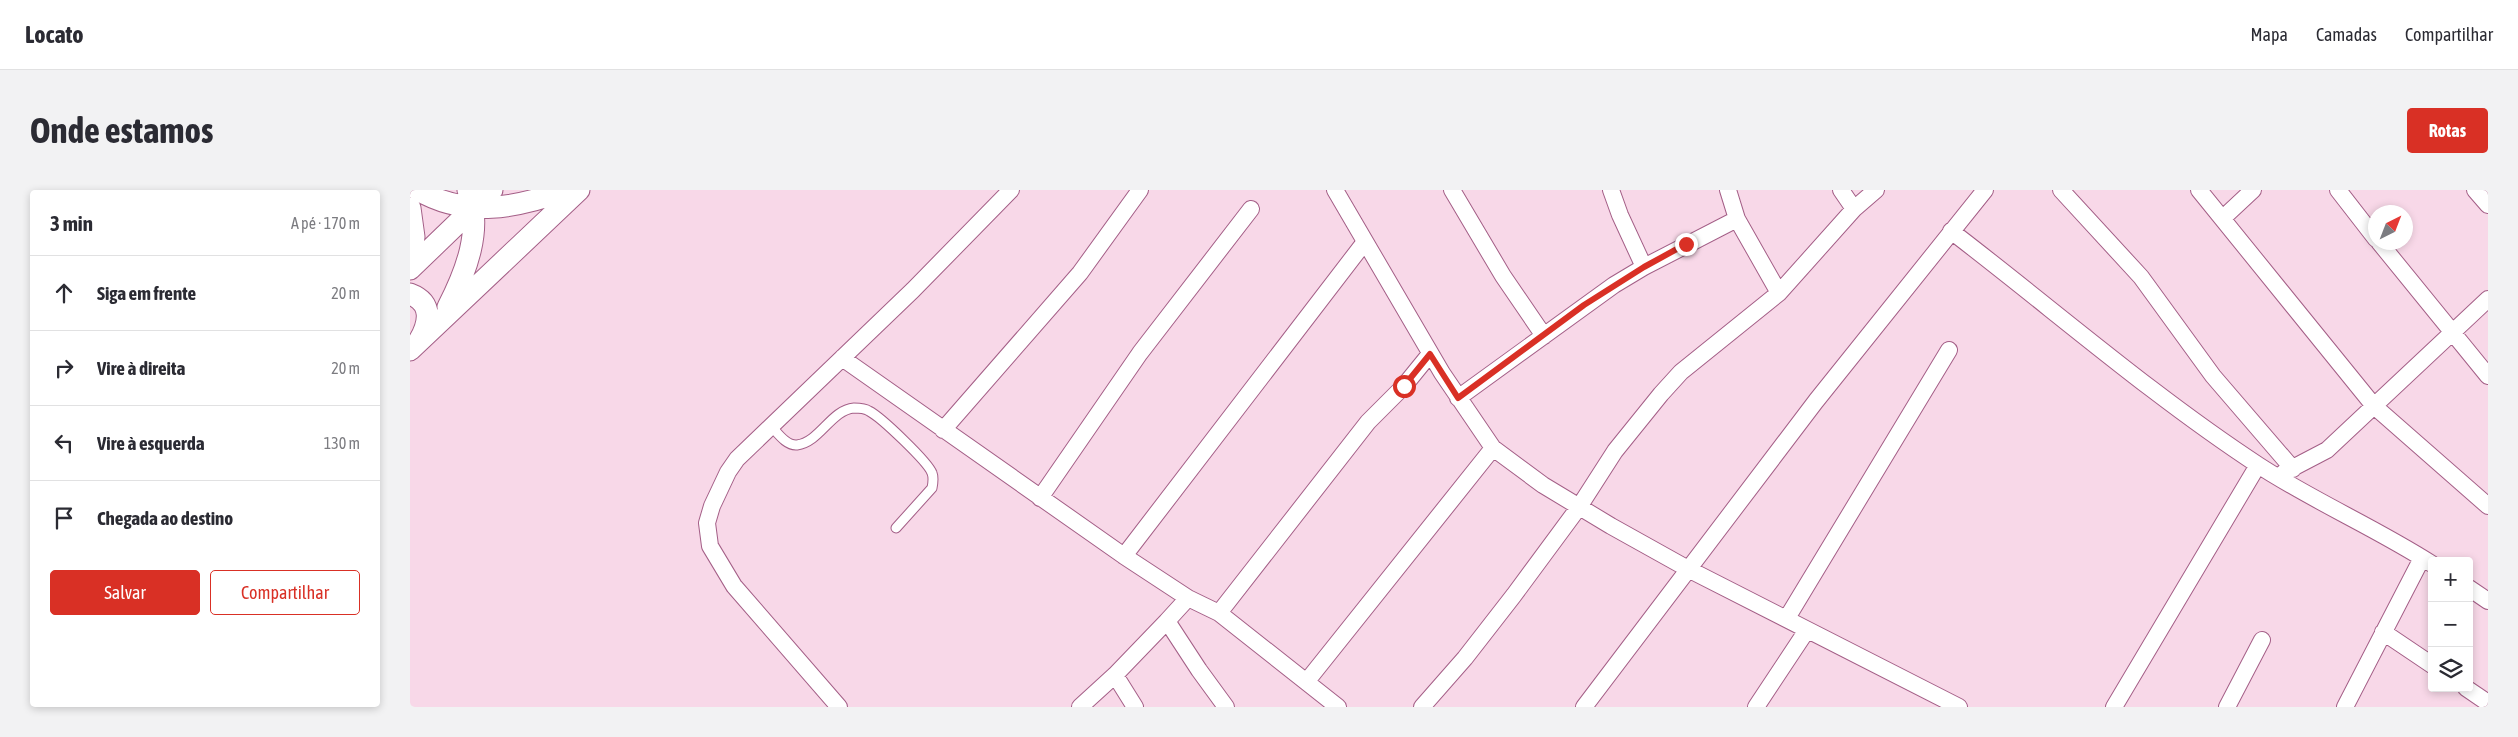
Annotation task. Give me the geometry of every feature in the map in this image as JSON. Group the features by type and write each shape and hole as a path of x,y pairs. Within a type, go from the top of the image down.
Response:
{"street":[{"path":"418,190 430,197 530,203 566,190"},
{"path":"410,269 471,199 492,190"},
{"path":"415,346 579,190"},
{"path":"839,707 734,586 710,546 707,523 720,487 737,460 770,425 912,290 1011,190"},
{"path":"943,430 1080,272 1140,190"},
{"path":"1335,190 1430,354 1493,448 1536,481 1690,570 1787,618 1935,701 1959,707"},
{"path":"1452,190 1503,276 1544,336"},
{"path":"1611,190 1620,215 1644,267"},
{"path":"1728,190 1737,219 1779,293"},
{"path":"1841,190 1854,209"},
{"path":"1422,707 1493,622 1579,507 1632,428 1681,372 1779,293 1854,209 1876,190"},
{"path":"1584,707 1690,570 1816,401 1984,190"},
{"path":"2061,190 2141,277 2213,376 2294,468"},
{"path":"2199,190 2374,406 2488,506"},
{"path":"2223,218 2253,190"},
{"path":"2338,190 2368,229"},
{"path":"2475,190 2488,205"},
{"path":"440,323 466,270 473,233 471,199"},
{"path":"410,208 414,237 410,258"},
{"path":"1040,498 1140,353 1251,209"},
{"path":"1458,398 1584,305 1644,267 1737,219"},
{"path":"1951,231 2190,418 2276,476 2352,516 2427,561 2383,632 2346,707"},
{"path":"1124,556 1364,243"},
{"path":"2385,250 2488,376"},
{"path":"410,294 420,301 428,317 428,326 415,346"},
{"path":"2276,476 2327,450 2488,299"},
{"path":"1787,618 1949,350"},
{"path":"1219,613 1368,422 1404,386 1430,354"},
{"path":"842,358 1124,556 1188,598 1219,613 1338,707"},
{"path":"1307,681 1493,448"},
{"path":"2114,707 2258,465"},
{"path":"2473,591 2488,601"},
{"path":"1080,707 1116,675 1168,622 1188,598"},
{"path":"1168,622 1226,707"},
{"path":"1756,707 1807,630"},
{"path":"2383,632 2428,662"},
{"path":"2226,707 2262,640"},
{"path":"1116,675 1135,707"},
{"path":"2472,692 2488,703"}],"lane":[{"path":"770,425 788,443 794,445 806,442 842,412 854,408 868,410 884,422 924,462 932,472 934,480 932,488 896,528"}],"route":[{"path":"1404,386 1430,354 1458,398 1584,305 1644,267 1686,244"}]}
